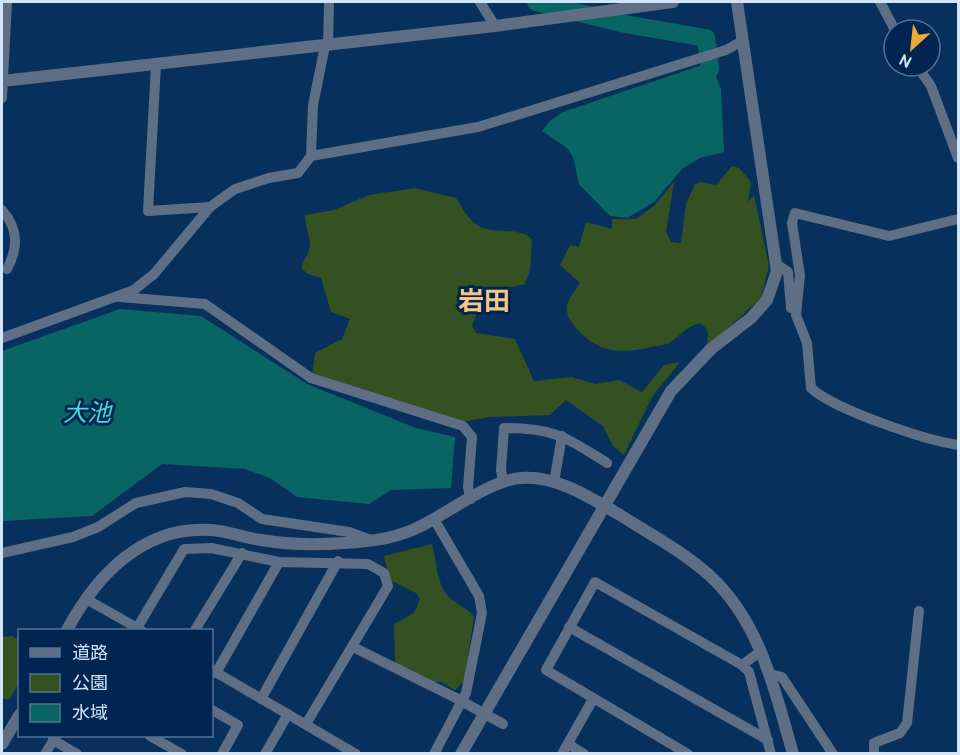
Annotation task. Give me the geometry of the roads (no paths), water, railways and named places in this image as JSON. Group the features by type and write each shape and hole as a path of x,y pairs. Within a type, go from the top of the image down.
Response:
{"street":[{"path":"2,98 7,2"},
{"path":"2,338 134,290 154,274 210,207 235,189 269,178 298,173 311,156 312,105 327,46 329,2"},
{"path":"480,2 495,26"},
{"path":"2,81 327,46 674,2"},
{"path":"461,753 671,391 711,350 751,318 767,300 777,271 737,2"},
{"path":"880,2 889,18"},
{"path":"311,156 478,127 726,50 742,41"},
{"path":"156,65 148,211 210,207"},
{"path":"925,78 931,86 958,158"},
{"path":"2,210 13,223 15,240 8,269"},
{"path":"958,219 889,236 795,213 792,223 800,275 798,320 807,343 811,388 816,394 839,405 924,437 958,445"},
{"path":"776,264 789,272 792,316 798,320"},
{"path":"117,297 205,304 311,378 463,426 472,437 468,488 471,499"},
{"path":"503,482 501,470 504,428 534,428 562,436 607,463"},
{"path":"554,482 562,436"},
{"path":"70,629 86,599 113,566 135,550 159,537 210,530 301,546 371,540 419,528 503,482 521,478 554,482 604,505 680,552 710,576 740,613 761,651 793,753"},
{"path":"2,553 73,537 98,527 136,503 185,492 211,494 238,503 262,519 349,532 371,540"},
{"path":"434,519 479,596 482,613 466,693 434,753"},
{"path":"86,599 139,629 183,549 211,548 279,562 338,561 368,564 384,573 388,586 306,724"},
{"path":"196,629 242,553"},
{"path":"261,699 338,561"},
{"path":"279,562 214,672 356,753"},
{"path":"688,753 546,670 595,582 742,665 749,672 771,753"},
{"path":"874,753 874,743 900,733 907,723 918,611"},
{"path":"569,627 768,740"},
{"path":"353,647 503,724"},
{"path":"742,665 761,651"},
{"path":"770,674 782,677 833,753"},
{"path":"584,753 565,749 593,699"},
{"path":"213,711 238,725 222,753"},
{"path":"265,753 288,714"},
{"path":"2,744 18,717"},
{"path":"45,753 55,737 77,753"},
{"path":"154,737 182,753"}],"water":[{"path":"702,65 714,71 721,89 724,152 700,158 683,168 654,202 627,218 610,216 579,184 573,157 567,148 542,131 550,121 563,112"},
{"name":"大池","path":"120,309 201,316 307,384 416,428 455,437 451,488 391,490 369,504 297,497 270,478 245,469 162,464 92,516 2,521 2,351"}],"waterway":[{"path":"536,2 625,24 706,38 710,69 695,88"}],"district":[{"name":"岩田","path":"484,301"}]}
